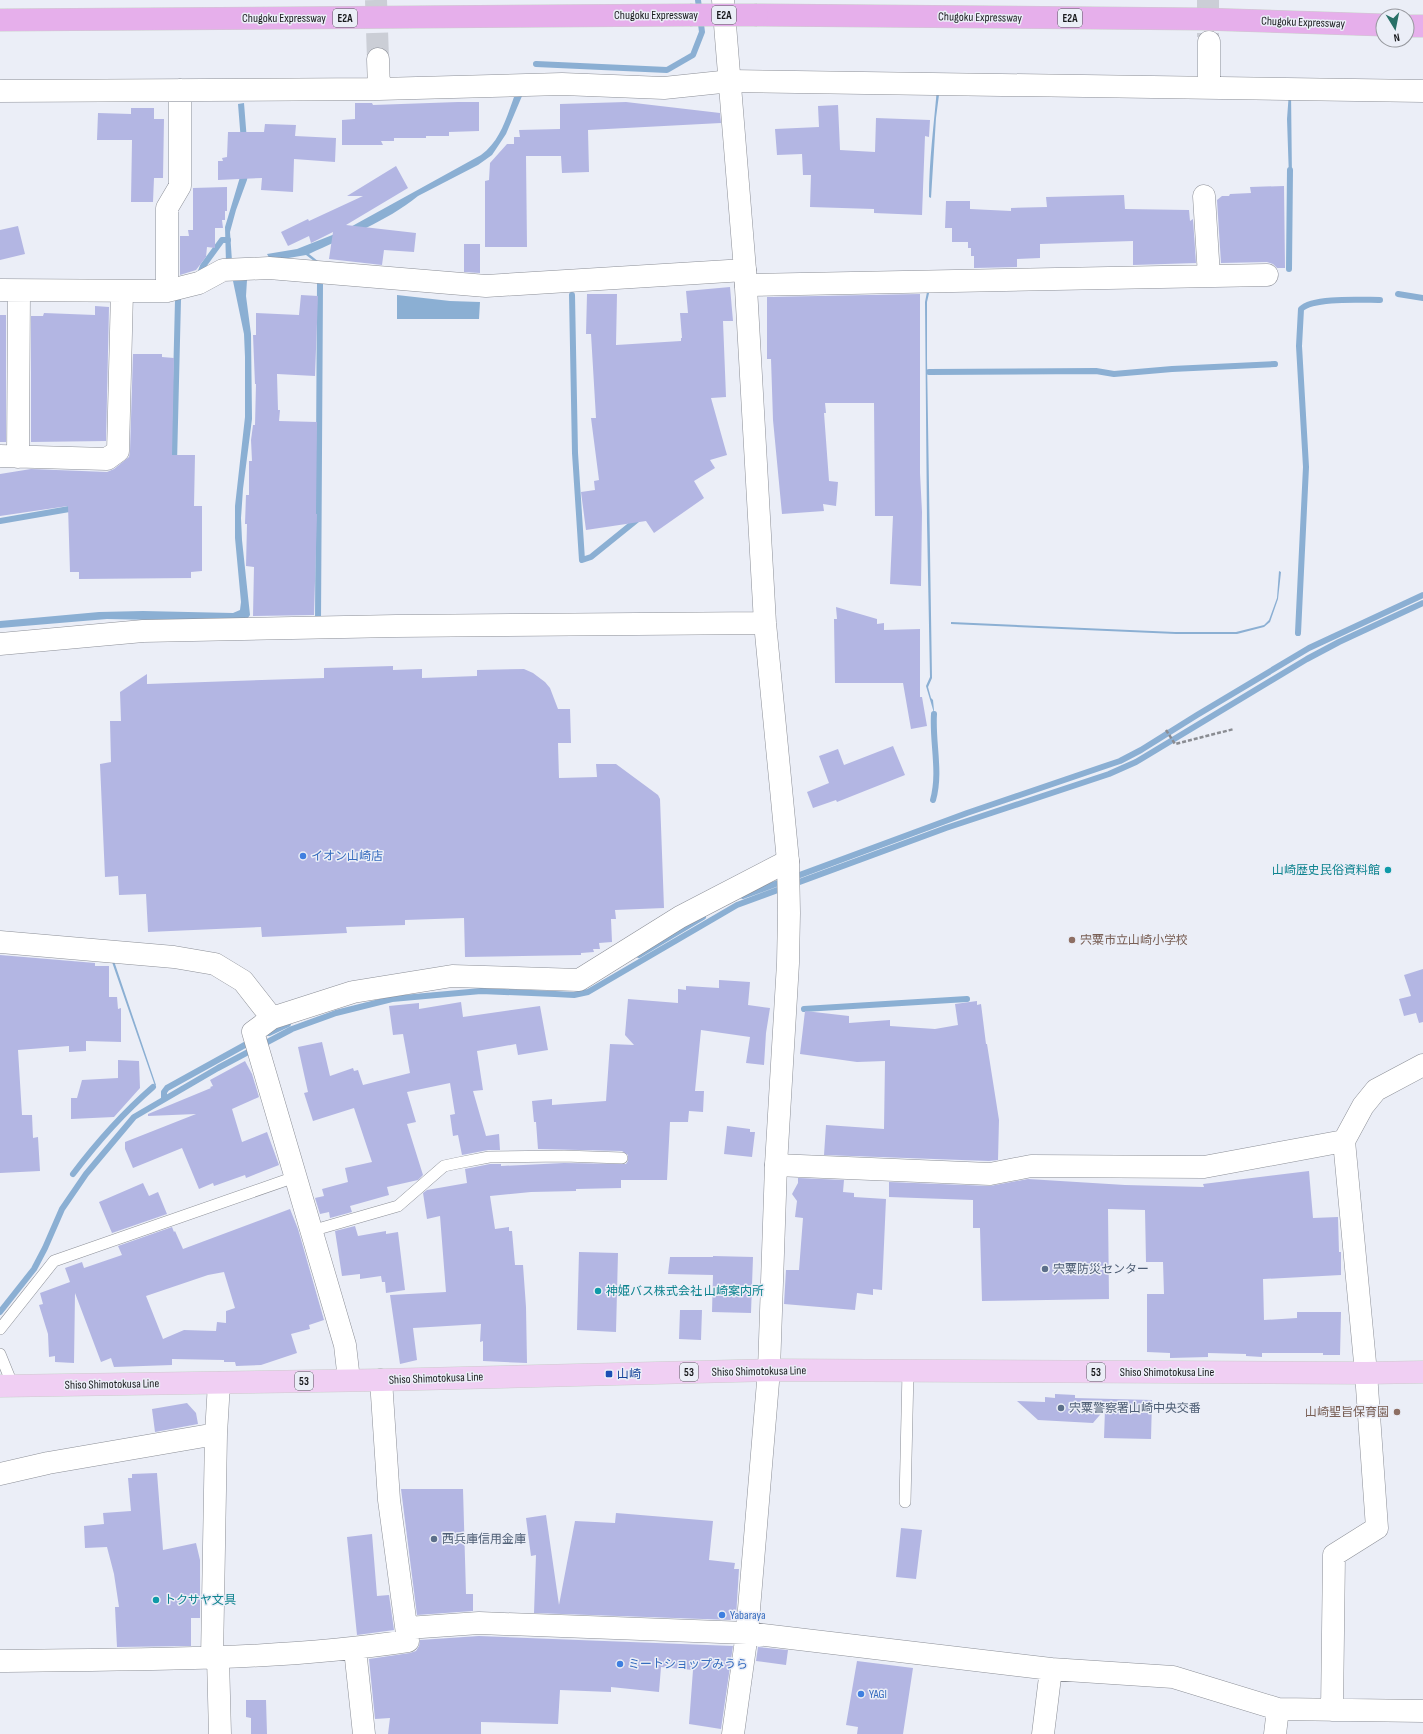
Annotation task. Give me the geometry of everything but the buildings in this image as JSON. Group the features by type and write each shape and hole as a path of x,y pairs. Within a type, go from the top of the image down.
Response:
{"highway":[{"name":"Chugoku Expressway","path":"0,20 757,15 1202,19 1375,25"}],"main road":[{"name":"Shiso Shimotokusa Line","path":"7,1386 381,1380 769,1370 1423,1372"}],"street":[{"path":"724,0 746,277 765,623 788,861 789,913 788,963 776,1165 769,1370 747,1633 733,1734"},
{"path":"1208,42 1210,88"},
{"path":"378,59 379,89"},
{"path":"0,91 379,89 562,84 664,88 731,80 1423,90"},
{"path":"167,291 167,208 180,186 180,90"},
{"path":"1204,196 1209,276"},
{"path":"122,292 118,451 107,459 9,457 10,291 167,291 199,283 223,270 269,268 486,286 746,277 1267,275"},
{"path":"0,644 143,630 765,623"},
{"path":"349,1380 345,1345 253,1032 272,1018 353,992 452,976 579,980 680,917 788,861"},
{"path":"0,942 174,957 215,964 243,981 272,1018"},
{"path":"1332,1710 1334,1556 1377,1528 1366,1373 1344,1141 1363,1106 1376,1090 1423,1065"},
{"path":"776,1165 990,1174 1031,1166 1204,1167 1344,1141"},
{"path":"0,1660 215,1658 355,1649 408,1641 389,1500 381,1380"},
{"path":"220,1383 216,1434 215,1658 220,1734"},
{"path":"0,1474 48,1463 216,1434"},
{"path":"407,1628 479,1623 747,1633 1051,1669 1173,1677 1278,1709 1423,1711"},
{"path":"355,1649 364,1734"},
{"path":"1043,1734 1051,1669"},
{"path":"1275,1734 1278,1709"}],"lane":[{"path":"311,1231 398,1206 444,1166 458,1162 489,1157 564,1156 622,1158"},
{"path":"0,1330 54,1260 295,1177"},
{"path":"0,1354 7,1386"},
{"path":"905,1502 908,1370"}],"path":[{"path":"1166,730 1175,744 1234,730"}],"water":[{"path":"940,87 936,118 931,198 929,197 929,183 931,156 937,88"},
{"path":"1289,92 1291,92 1292,179 1289,178 1287,119"},
{"path":"522,96 506,134 492,155 478,165 418,196 393,214 309,254 319,262 318,264 306,255 271,261 267,254 297,249 345,230 481,155 493,143 502,129 514,97"},
{"path":"244,103 249,166 247,180 230,232 232,261 226,263 225,227 243,167 238,104"},
{"path":"247,280 246,296 251,334 252,419 243,489 241,518 250,615 245,622 107,619 0,628 0,621 99,612 143,611 233,613 240,610 241,602 235,538 235,506 245,417 245,357 244,334 233,281"},
{"path":"930,289 927,302 927,359 932,678 928,687 933,700 935,721 932,722 934,713 926,686 930,677 925,302 927,292"},
{"path":"397,295 450,301 480,302 479,319 397,319"},
{"path":"1279,571 1281,572 1278,599 1270,622 1264,627 1237,634 1176,634 951,624 951,622 1175,632 1236,632 1264,625 1269,620 1277,598"},
{"path":"114,961 156,1085 155,1086 112,962"}],"waterway":[{"path":"536,64 667,70 693,55 702,32 698,0"},
{"path":"1289,269 1290,170"},
{"path":"199,276 203,266 222,240 228,240"},
{"path":"318,621 320,284"},
{"path":"1398,294 1423,298"},
{"path":"572,295 575,453 582,560 591,557 638,519"},
{"path":"174,463 178,300"},
{"path":"1298,633 1306,467 1299,346 1301,309 1307,305 1327,301 1380,300"},
{"path":"929,372 1096,371 1114,374 1172,369 1275,364"},
{"path":"0,521 75,508"},
{"path":"743,896 967,813 1120,761 1141,750 1309,648 1423,595"},
{"path":"0,1312 34,1269 62,1209 86,1174 134,1117 218,1068 292,1029 336,1013 392,999 481,991 574,995 588,992 737,905 946,828 1109,774 1136,762 1307,659 1339,642 1423,603"},
{"path":"933,800 936,779 934,714"},
{"path":"639,955 703,917"},
{"path":"804,1009 967,999"},
{"path":"269,1033 288,1024"},
{"path":"164,1098 164,1092 167,1088 252,1041"},
{"path":"73,1174 111,1128 153,1087"}],"tunnel":[{"path":"376,0 378,59"},
{"path":"1208,0 1208,37"}],"place":[{"name":"イオン山崎店","path":"303,856"},
{"name":"山崎歴史民俗資料館","path":"1388,870"},
{"name":"宍粟市立山崎小学校","path":"1072,940"},
{"name":"宍粟防災センター","path":"1045,1269"},
{"name":"神姫バス株式会社 山崎案内所","path":"598,1291"},
{"name":"山崎","path":"609,1374"},
{"name":"宍粟警察署山崎中央交番","path":"1061,1408"},
{"name":"山崎聖旨保育園","path":"1397,1412"},
{"name":"西兵庫信用金庫","path":"434,1539"},
{"name":"トクサヤ文具","path":"156,1600"},
{"name":"Yabaraya","path":"722,1615"},
{"name":"ミートショップみうら","path":"620,1664"},
{"name":"YAGI","path":"861,1694"}]}
